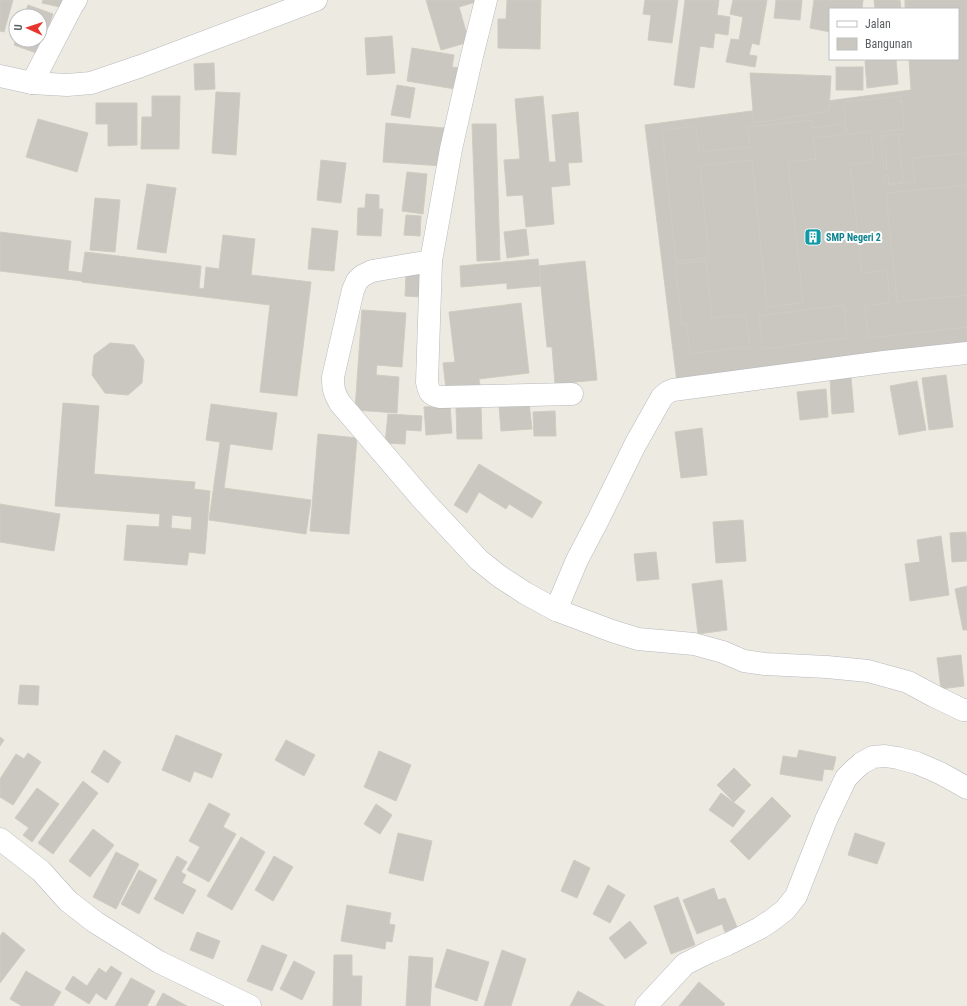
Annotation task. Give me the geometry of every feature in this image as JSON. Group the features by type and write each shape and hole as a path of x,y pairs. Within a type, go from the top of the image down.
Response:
{"street":[{"path":"32,83 76,0"},
{"path":"0,76 32,83 67,85 91,83 141,66 316,0"},
{"path":"486,0 451,149 431,261 426,382 430,392 434,396 440,397 572,394"},
{"path":"431,261 372,271 362,276 357,281 353,290 333,377 334,394 340,403 424,501 479,560 525,593 556,610 612,632 638,639 694,644 723,652 744,661 765,664 827,667 868,671 908,682 963,710 967,710"},
{"path":"556,610 577,560 635,445 658,404 668,392 673,390 884,362 967,353"},
{"path":"646,1006 685,964 760,928 785,910 796,896 826,820 846,778 862,763 873,757 885,756 898,758 917,763 934,770 967,788"},
{"path":"0,839 42,871 68,901 95,922 159,962 250,1006"}],"building":[{"path":"0,0 13,0 11,8 8,8 8,18 4,32 0,31"},
{"path":"43,0 66,0 64,8 42,3"},
{"path":"426,0 479,0 459,7 469,42 441,50"},
{"path":"507,0 541,0 540,49 498,48 498,19 506,19"},
{"path":"645,0 678,0 672,43 648,40 651,15 643,14"},
{"path":"685,0 719,0 717,15 730,17 728,35 715,33 713,48 700,46 694,88 674,85"},
{"path":"733,0 767,0 759,45 752,43 749,55 757,56 755,67 726,62 731,39 739,40 743,17 730,14"},
{"path":"776,0 802,0 800,20 774,18"},
{"path":"814,0 863,0 862,8 829,8 829,32 810,28"},
{"path":"874,0 900,0 901,8 875,8"},
{"name":"SMP Negeri 2","path":"905,0 967,0 967,349 677,383 645,125 911,90 909,60 959,60 959,8 905,8"},
{"path":"28,5 36,8 27,8"},
{"path":"48,12 53,14 48,28"},
{"path":"392,36 395,73 367,75 365,38"},
{"path":"22,48 41,48 39,54"},
{"path":"412,48 454,55 452,67 459,68 455,89 407,81"},
{"path":"896,60 898,84 867,88 865,61"},
{"path":"214,63 215,89 195,90 194,64"},
{"path":"836,67 863,67 863,90 836,90"},
{"path":"750,73 831,76 829,111 754,123"},
{"path":"397,85 415,88 410,118 391,115"},
{"path":"216,92 240,93 236,155 212,153"},
{"path":"152,96 180,96 179,149 141,149 142,117 152,117"},
{"path":"543,96 549,162 556,162 552,115 578,112 582,162 568,163 570,185 551,187 554,224 526,227 523,195 507,196 504,160 520,159 515,99"},
{"path":"901,96 904,129 880,132 881,141 884,141 883,136 898,134 903,182 889,184 888,175 884,175 885,185 915,182 912,158 967,153 967,185 886,193 897,302 967,295 967,327 868,338 865,306 890,303 887,270 862,273 850,164 874,162 871,132 847,134 843,102","holes":["885,145 887,169 884,169 881,146"]},
{"path":"96,103 137,103 137,145 108,146 108,124 96,124"},
{"path":"38,119 88,133 77,172 26,157"},
{"path":"812,120 812,128 844,124 845,134 813,138 816,159 788,162 803,303 767,307 752,160 700,166 709,258 676,261 662,130 696,126 699,152 750,147 748,127"},
{"path":"386,123 445,128 443,166 383,162"},
{"path":"472,124 496,124 500,260 477,261"},
{"path":"321,160 346,163 341,203 317,200"},
{"path":"407,172 427,174 423,214 402,211"},
{"path":"147,184 176,188 166,253 137,249"},
{"path":"366,194 379,195 379,209 383,209 381,236 357,235 358,208 365,208"},
{"path":"95,198 120,200 115,252 90,250"},
{"path":"406,215 421,216 420,236 404,235"},
{"path":"312,228 338,231 334,271 308,269"},
{"path":"526,229 529,255 507,258 504,232"},
{"path":"0,232 71,241 68,271 82,273 85,252 201,266 199,288 204,289 206,267 219,269 223,235 255,239 251,275 311,282 297,396 260,392 270,305 0,271"},
{"path":"538,259 541,286 507,289 507,283 461,287 460,266"},
{"path":"585,261 597,380 555,384 552,347 547,347 539,266"},
{"path":"706,261 712,318 746,315 750,347 690,354 687,323 682,324 675,264"},
{"path":"406,274 422,274 422,297 405,296"},
{"path":"521,303 529,373 479,379 480,385 446,389 443,363 455,362 449,312"},
{"path":"844,305 847,338 763,349 759,316"},
{"path":"362,310 406,313 402,367 377,365 376,375 399,377 397,413 355,410"},
{"path":"110,343 134,345 144,360 142,383 128,395 105,393 92,375 94,355"},
{"path":"946,375 953,427 929,430 922,378"},
{"path":"851,377 854,412 832,414 830,378"},
{"path":"917,381 926,430 899,435 890,386"},
{"path":"826,389 828,417 800,420 797,392"},
{"path":"63,403 99,406 94,474 195,482 194,489 210,491 205,554 189,552 187,565 124,560 127,525 159,527 160,514 55,506","holes":["172,515 192,517 191,530 171,528"]},
{"path":"529,403 532,429 501,431 499,406"},
{"path":"211,404 277,413 272,450 230,444 224,488 311,500 306,534 209,520 220,442 206,440"},
{"path":"450,406 452,433 426,435 424,407"},
{"path":"481,406 482,439 457,439 456,407"},
{"path":"555,411 556,436 534,436 533,412"},
{"path":"388,414 422,416 421,431 406,430 405,444 385,443"},
{"path":"702,428 707,475 681,478 675,432"},
{"path":"318,434 357,438 349,534 310,531"},
{"path":"479,464 542,502 532,518 509,504 506,509 479,492 467,513 454,505"},
{"path":"0,504 60,514 54,551 0,542"},
{"path":"743,520 746,561 716,563 713,522"},
{"path":"966,532 967,561 952,562 950,533"},
{"path":"941,536 949,595 910,601 905,564 920,562 917,540"},
{"path":"656,552 659,579 637,581 634,554"},
{"path":"722,580 727,630 698,634 692,584"},
{"path":"967,586 967,630 963,630 955,589"},
{"path":"961,655 964,686 941,689 937,658"},
{"path":"20,685 39,686 38,705 18,704"},
{"path":"176,735 222,754 212,778 194,771 190,782 162,770"},
{"path":"0,737 4,740 0,746"},
{"path":"286,740 315,755 304,776 275,760"},
{"path":"104,750 121,762 108,783 91,772"},
{"path":"799,750 836,757 833,770 824,769 822,781 780,774 783,756 797,758"},
{"path":"379,751 411,765 396,801 364,787"},
{"path":"28,753 41,762 13,805 0,797 0,779 16,754 24,759"},
{"path":"734,768 751,785 734,802 717,785"},
{"path":"83,781 98,793 53,854 38,843"},
{"path":"37,788 59,804 32,842 23,835 29,828 15,818"},
{"path":"721,793 745,811 733,827 709,810"},
{"path":"772,797 791,816 749,860 730,841"},
{"path":"209,803 230,814 223,827 236,834 209,882 187,870 200,847 189,841"},
{"path":"376,804 392,815 380,834 364,824"},
{"path":"93,829 114,845 90,877 69,861"},
{"path":"398,833 432,841 423,881 389,873"},
{"path":"855,833 885,843 877,864 848,855"},
{"path":"241,837 265,852 232,910 207,896"},
{"path":"116,852 139,864 116,909 93,897"},
{"path":"177,856 187,862 181,872 186,875 182,883 196,890 183,914 154,899"},
{"path":"274,856 293,867 273,901 255,890"},
{"path":"574,860 590,868 577,898 561,891"},
{"path":"139,870 157,880 139,914 121,904"},
{"path":"608,885 625,895 610,923 593,914"},
{"path":"714,888 718,900 725,898 737,927 725,932 722,924 697,934 683,900"},
{"path":"678,897 695,945 671,954 654,906"},
{"path":"347,905 391,913 389,924 395,925 392,942 386,941 385,949 341,941"},
{"path":"630,921 647,943 625,959 609,938"},
{"path":"3,932 25,950 0,983 0,936"},
{"path":"197,932 220,941 213,959 190,950"},
{"path":"262,945 287,955 272,991 247,981"},
{"path":"447,949 489,962 477,1001 435,987"},
{"path":"502,950 526,959 511,1006 484,1006"},
{"path":"334,955 352,955 352,976 362,976 361,1006 333,1006"},
{"path":"409,956 433,958 430,1006 406,1006"},
{"path":"294,961 315,972 302,1000 280,989"},
{"path":"111,966 122,973 106,1000 96,993 89,1004 65,989 73,976 87,986 99,968 106,973"},
{"path":"26,971 61,992 53,1006 22,1006 10,999"},
{"path":"131,978 155,991 147,1006 115,1006"},
{"path":"699,982 725,1004 723,1006 679,1006"},
{"path":"578,991 605,1006 570,1006"},
{"path":"163,993 187,1006 156,1006"}],"place":[{"name":"SMP Negeri 2","path":"813,237"}]}
